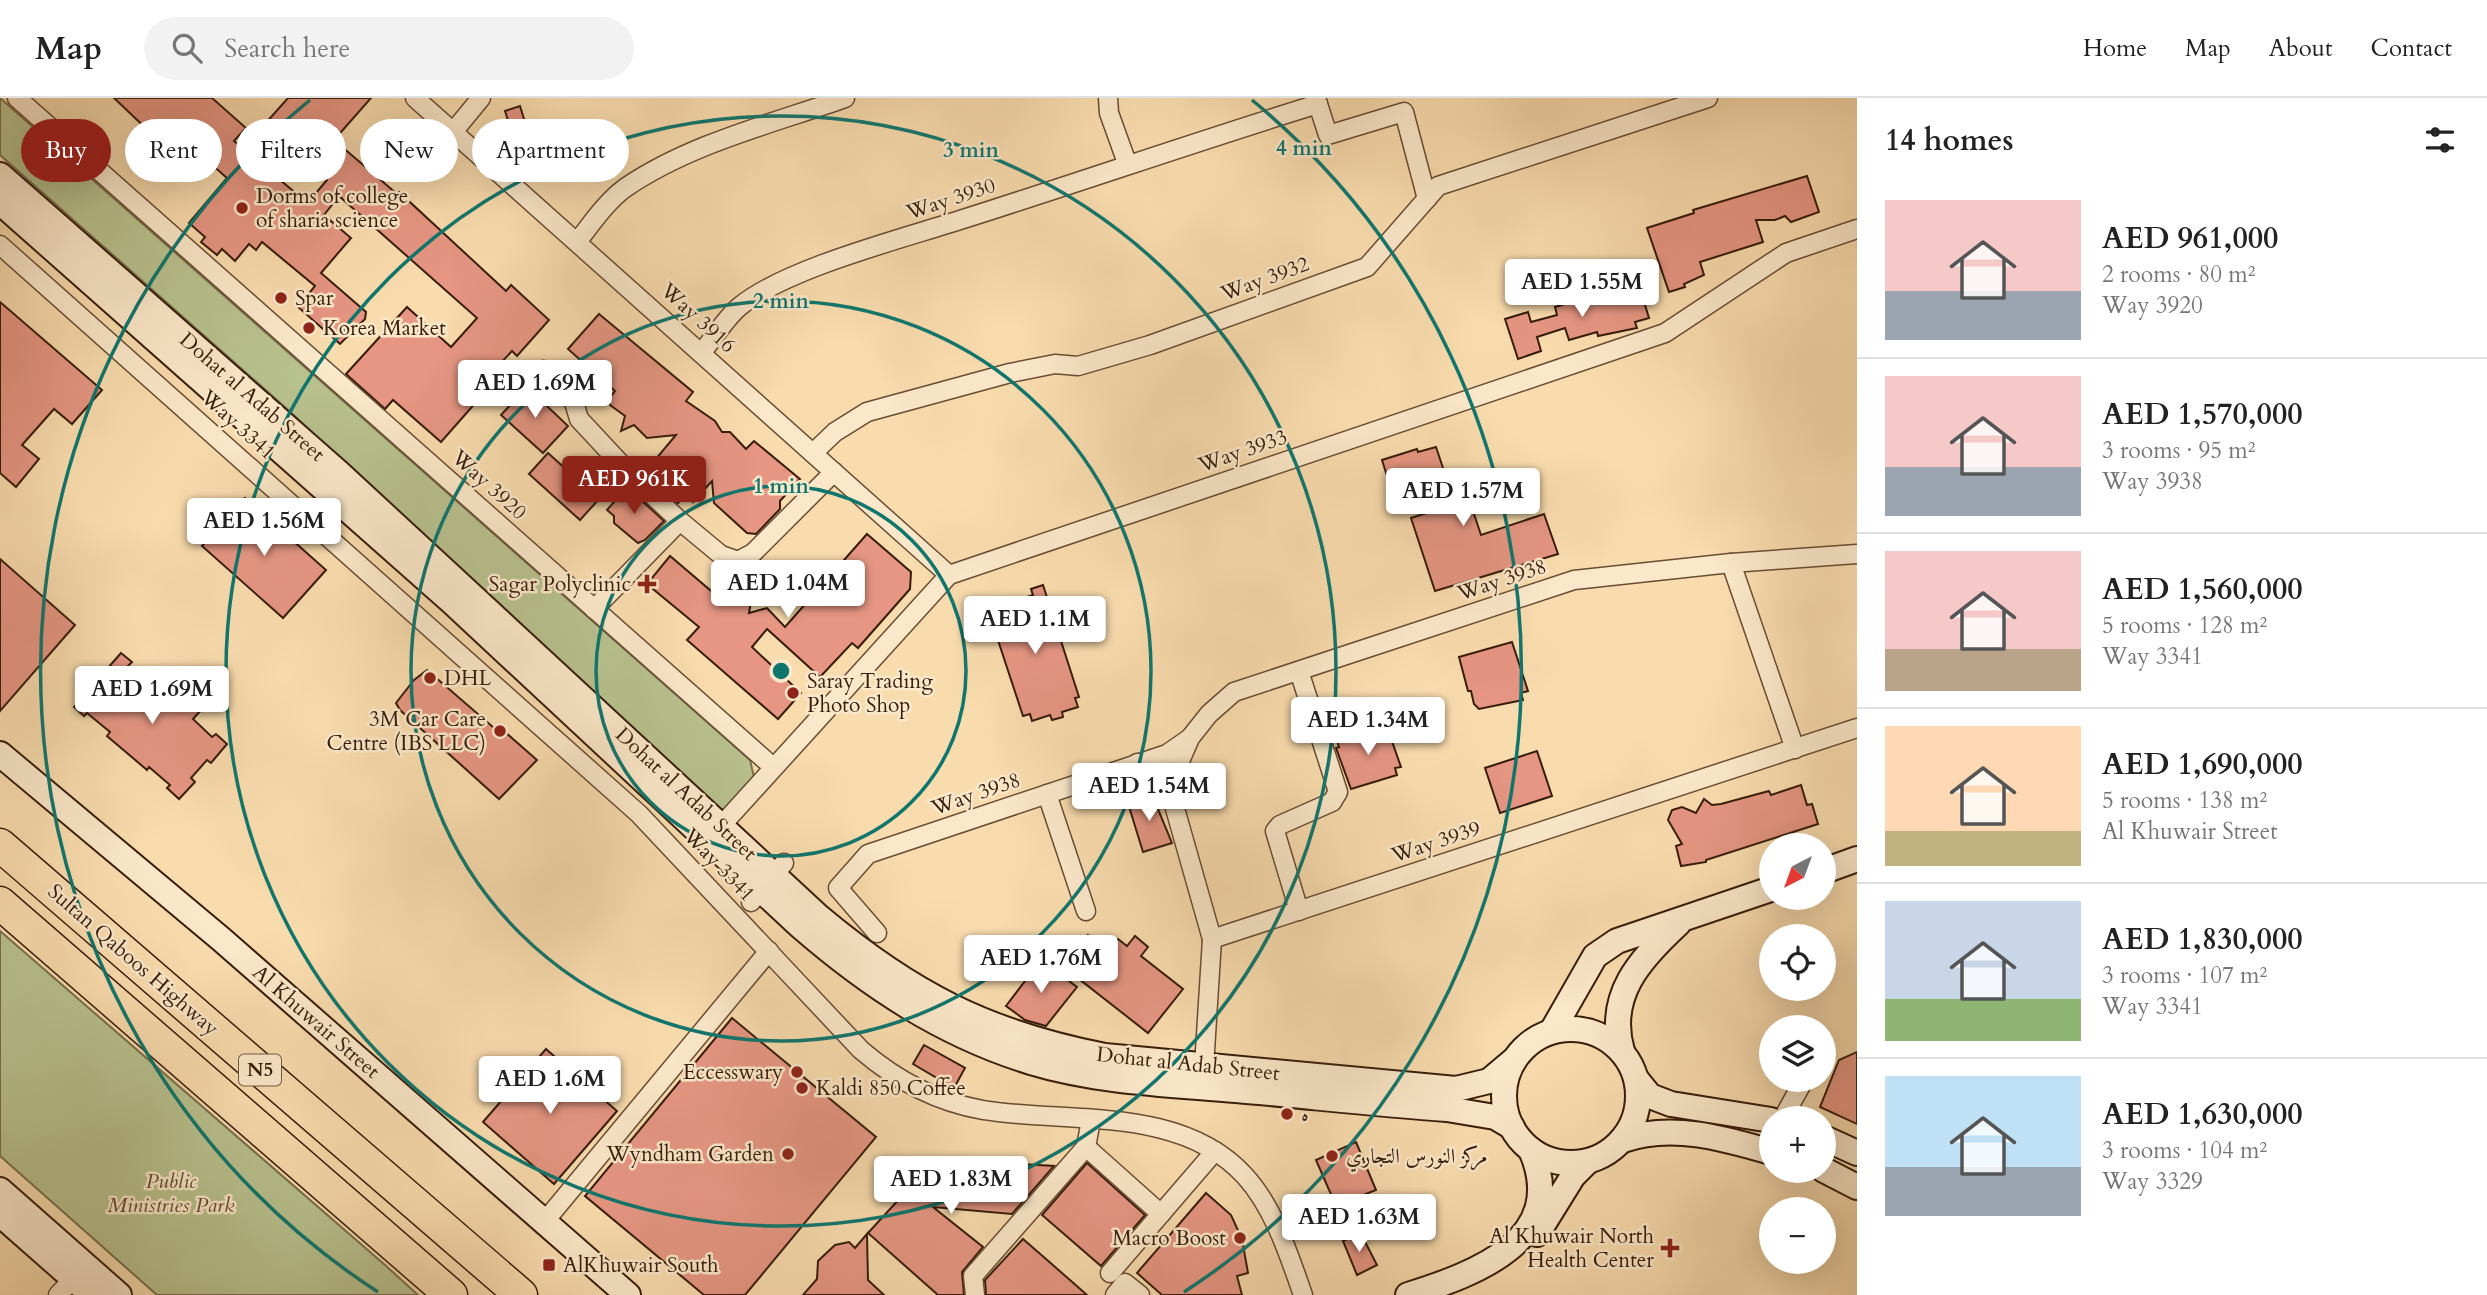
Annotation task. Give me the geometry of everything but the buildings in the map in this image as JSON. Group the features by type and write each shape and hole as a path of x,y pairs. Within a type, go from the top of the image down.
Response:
{"highway":[{"name":"Sultan Qaboos Highway","path":"0,845 521,1295"},
{"name":"N5","path":"0,902 451,1295"}],"main road":[{"name":"Dohat al Adab Street","path":"0,175 339,473 721,826 768,883 839,960 884,993 951,1030 1030,1061 1098,1077 1479,1114 1495,1117 1512,1127"},
{"name":"Dohat al Adab Street","path":"0,202 768,883 868,958 916,989 983,1023 1057,1047 1105,1056 1456,1089 1489,1081 1514,1060"},
{"name":"Al Khuwair Street","path":"0,754 221,939 628,1295"},
{"path":"1836,867 1857,859"},
{"path":"1552,1031 1595,956 1617,942 1759,893"},
{"path":"1684,919 1651,949 1633,973 1620,1003 1616,1030 1622,1051 1637,1080 1650,1097 1671,1104 1759,1118"},
{"path":"1408,1295 1462,1278 1481,1268 1514,1245 1529,1228 1538,1209 1540,1188 1537,1163 1531,1150 1512,1127 1504,1093 1514,1060 1531,1042 1552,1031 1571,1028 1590,1031 1607,1039 1622,1051"},
{"path":"1481,1268 1503,1263 1524,1250 1542,1228 1573,1176 1587,1162 1612,1150 1623,1140 1637,1112 1637,1080"},
{"path":"1623,1140 1640,1134 1667,1132 1723,1138 1759,1148"},
{"path":"1836,1143 1857,1153"},
{"path":"1531,1150 1558,1162 1587,1162"},
{"path":"1836,1176 1857,1187"},
{"path":"0,1190 117,1295"},
{"path":"0,1213 66,1287 92,1295"}],"street":[{"name":"Way 3920","path":"17,98 773,767"},
{"name":"Way 3916","path":"415,98 438,119"},
{"path":"458,126 481,98"},
{"path":"578,241 622,190 666,166 705,147 845,98"},
{"path":"1108,98 1109,113 1127,163"},
{"name":"Way 3932","path":"813,453 835,432 867,412 1010,373 1055,364 1078,366 1150,345 1367,267 1438,186 1708,98"},
{"path":"1317,101 1328,135 1404,113 1427,199"},
{"name":"Way 3930","path":"702,352 737,307 769,287 823,265 1080,182 1127,163 1317,101"},
{"name":"Way 3916","path":"458,136 949,575"},
{"name":"Way 3933","path":"721,826 949,575 1665,332 1786,253 1857,229"},
{"name":"Way 3341","path":"0,245 639,814 861,1050 901,1080 923,1092 981,1110 1140,1125 1176,1132 1215,1151 1246,1176 1266,1205 1303,1295"},
{"path":"543,370 574,402 579,419 633,477 680,521 722,555 738,561 753,553 834,472"},
{"path":"594,609 680,521"},
{"name":"Way 3938","path":"1172,798 1177,768 1190,738 1209,714 1234,692 1574,580 1731,563 1857,554"},
{"path":"1731,563 1796,748"},
{"path":"1298,671 1338,792 1332,802 1280,825 1275,831 1299,911"},
{"name":"Way 3939","path":"1212,939 1857,728"},
{"name":"Way 3938","path":"877,933 838,888 869,855 1167,754 1190,738"},
{"name":"Way 3938","path":"1137,764 1160,773 1172,798 1212,939"},
{"path":"1047,794 1086,911"},
{"path":"1203,1067 1212,939"},
{"path":"545,1221 769,951"},
{"path":"975,1295 973,1276 1086,1147 1091,1120"},
{"path":"1086,1147 1161,1214"},
{"path":"1110,1273 1215,1151"},
{"path":"66,1287 88,1275 117,1295"},
{"path":"1115,1295 1125,1283 1140,1295"}],"green space":[{"path":"0,98 24,119 21,119 21,174 0,155"},
{"path":"31,182 95,182 750,760 754,777 725,809 716,809 286,408"},
{"name":"Public Ministries Park","path":"0,931 418,1295 157,1295 0,1156"}],"place":[{"name":"Dorms of college of sharia science","path":"242,208"},
{"name":"Spar","path":"281,298"},
{"name":"Korea Market","path":"309,328"},
{"name":"Sagar Polyclinic","path":"647,584"},
{"name":"DHL","path":"430,678"},
{"name":"Saray Trading Photo Shop","path":"793,693"},
{"name":"3M Car Care Centre (IBS LLC)","path":"500,731"},
{"name":"Eccesswary","path":"797,1072"},
{"name":"Kaldi 850 Coffee","path":"802,1088"},
{"name":"ه","path":"1287,1114"},
{"name":"Wyndham Garden","path":"788,1154"},
{"name":"مركز النورس التجاري","path":"1332,1156"},
{"name":"Macro Boost","path":"1240,1238"},
{"name":"Al Khuwair North Health Center","path":"1670,1248"},
{"name":"AlKhuwair South","path":"549,1265"}]}
